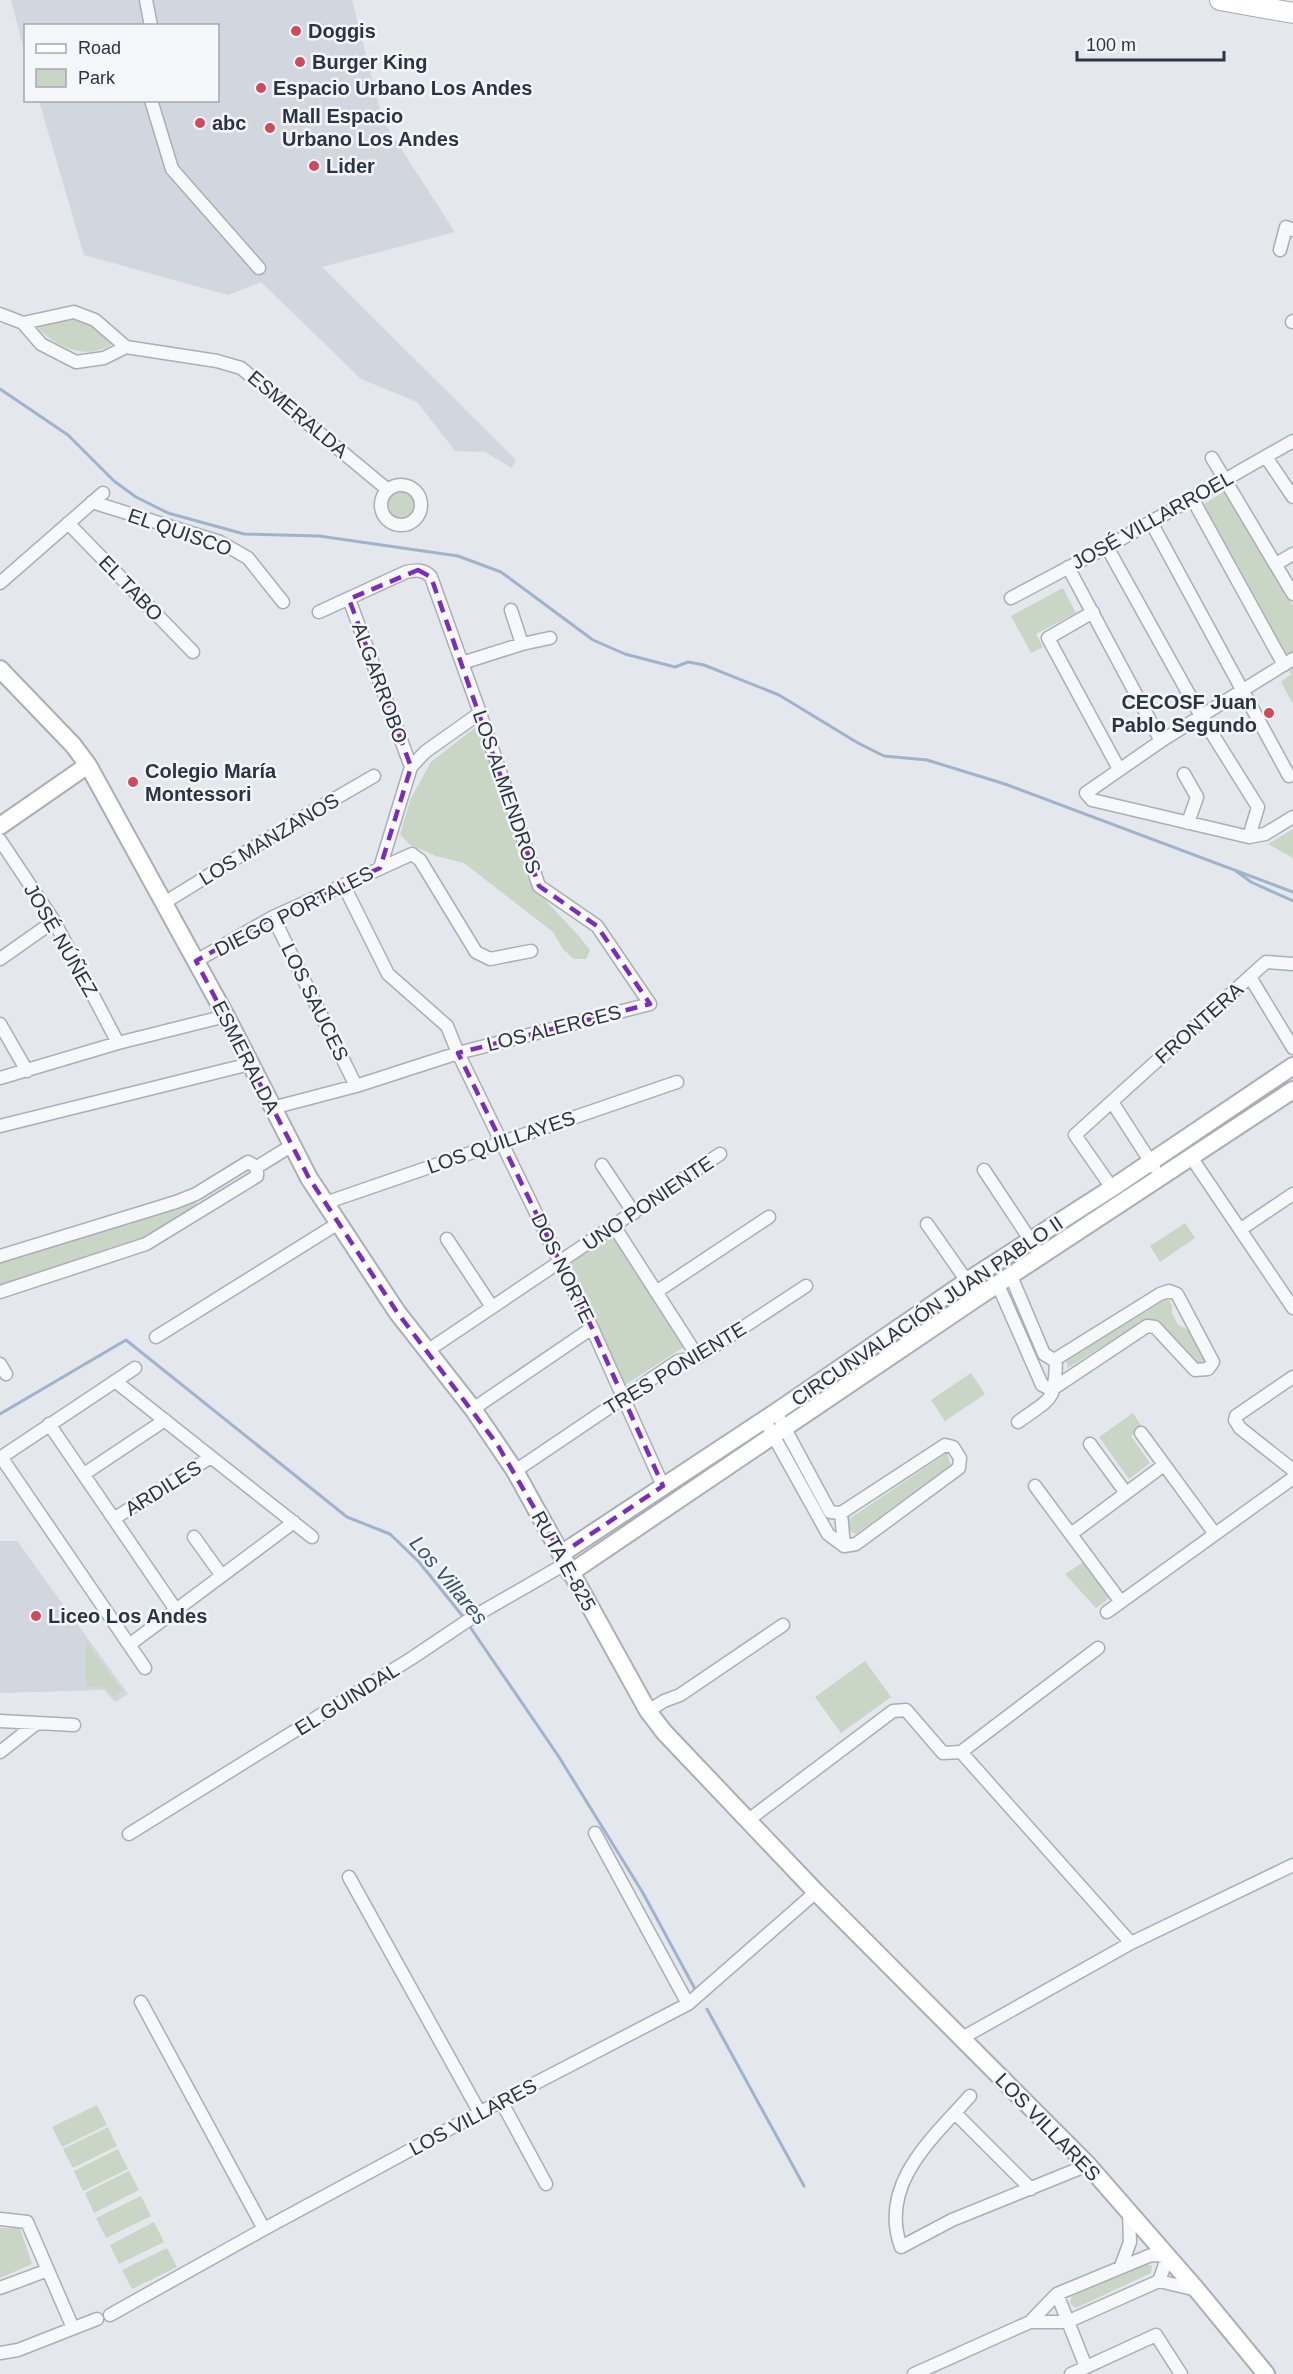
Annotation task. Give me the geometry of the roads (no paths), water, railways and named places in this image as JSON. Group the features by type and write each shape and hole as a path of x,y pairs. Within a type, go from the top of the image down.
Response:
{"main road":[{"path":"1220,0 1293,13"},
{"name":"ESMERALDA","path":"0,669 73,745 88,765 226,1016 291,1146 337,1224 397,1312 473,1409 497,1444"},
{"path":"0,826 88,765"},
{"name":"CIRCUNVALACIÓN JUAN PABLO II","path":"565,1564 663,1486 967,1281 1112,1188 1293,1066"},
{"name":"CIRCUNVALACIÓN JUAN PABLO II","path":"565,1564 780,1431 978,1297 1293,1090"},
{"name":"RUTA E-825","path":"497,1444 515,1471 629,1679"},
{"name":"LOS VILLARES","path":"629,1679 664,1732 816,1892 1088,2165 1197,2290 1266,2374"}],"street":[{"path":"146,0 151,24"},
{"path":"152,102 172,168 260,268"},
{"path":"1280,250 1286,227 1293,230"},
{"path":"0,314 22,323 41,344 76,362 104,358 126,347 95,320 74,312 22,323"},
{"name":"ESMERALDA","path":"126,347 217,361 241,368 388,490"},
{"name":"JOSÉ VILLARROEL","path":"1011,598 1107,547 1293,441"},
{"path":"1266,457 1293,497"},
{"path":"1212,458 1293,594"},
{"path":"0,583 103,493"},
{"path":"1192,498 1289,662 1161,741 1086,793 1092,800 1249,837 1265,834 1293,817"},
{"name":"EL QUISCO","path":"92,502 220,542 248,558 283,602"},
{"path":"1151,522 1289,776"},
{"name":"EL TABO","path":"68,523 193,652"},
{"path":"1107,547 1201,716 1258,807 1249,837"},
{"path":"1276,564 1293,554"},
{"path":"1068,567 1161,741"},
{"name":"LOS ALMENDROS","path":"349,599 406,572 418,570 427,572 431,577 539,886 597,926 650,1004"},
{"path":"320,612 349,599"},
{"name":"ALGARROBO","path":"349,599 411,767"},
{"path":"511,610 522,644"},
{"path":"1093,612 1048,638 1119,769"},
{"path":"462,663 522,644 550,638"},
{"name":"DIEGO PORTALES","path":"196,961 273,917 380,868 411,767 425,752 480,713"},
{"path":"1184,774 1197,797 1188,823"},
{"name":"LOS MANZANOS","path":"164,903 374,776"},
{"name":"JOSÉ NÚÑEZ","path":"0,840 54,921 118,1043"},
{"path":"380,868 412,854 415,855 476,952 490,959 531,951"},
{"path":"344,886 388,974 447,1026 458,1053"},
{"name":"LOS SAUCES","path":"273,917 356,1086"},
{"path":"0,958 54,921"},
{"name":"FRONTERA","path":"1112,1188 1075,1135 1266,962 1293,964"},
{"path":"1250,977 1293,1048"},
{"name":"LOS ALERCES","path":"272,1108 356,1086 458,1053 650,1004"},
{"path":"0,1078 118,1043 226,1016"},
{"path":"0,1024 27,1071"},
{"name":"DOS NORTE","path":"458,1053 561,1261 663,1486"},
{"path":"0,1126 250,1065"},
{"name":"LOS QUILLAYES","path":"325,1203 677,1082"},
{"path":"1112,1102 1160,1178"},
{"path":"257,1167 291,1146"},
{"name":"UNO PONIENTE","path":"427,1351 720,1154"},
{"path":"1191,1157 1289,1294 1293,1308"},
{"path":"0,1256 196,1194 248,1162 257,1167"},
{"path":"602,1165 634,1213"},
{"path":"0,1292 146,1244 257,1176 257,1167"},
{"path":"984,1170 1041,1256"},
{"path":"196,1194 206,1208"},
{"path":"1241,1229 1293,1194"},
{"path":"656,1292 769,1217"},
{"path":"156,1337 337,1224"},
{"path":"927,1224 978,1297"},
{"path":"614,1226 698,1357"},
{"path":"447,1239 492,1306"},
{"path":"1004,1280 1044,1354 1049,1359 1056,1359 1169,1291 1177,1294 1213,1362 1208,1369 1195,1370 1155,1327 1147,1326 1055,1387 1048,1388 1042,1385 1004,1280"},
{"name":"TRES PONIENTE","path":"515,1471 678,1362 698,1357 806,1286"},
{"path":"473,1409 592,1328"},
{"path":"1018,1422 1051,1398 1055,1387 1056,1359"},
{"path":"135,1368 0,1458 145,1668"},
{"path":"1293,1377 1236,1416 1235,1420 1240,1428 1293,1470"},
{"path":"115,1381 312,1537"},
{"path":"770,1415 780,1431 830,1512 841,1513 945,1445 953,1447 960,1458 959,1468 856,1544 844,1546 828,1534 780,1431"},
{"path":"84,1474 165,1420"},
{"path":"49,1424 176,1610"},
{"path":"1141,1433 1215,1534"},
{"path":"1090,1444 1126,1493"},
{"name":"ARDILES","path":"115,1518 211,1457"},
{"path":"1071,1534 1164,1465"},
{"path":"1107,1612 1293,1478"},
{"path":"1035,1486 1121,1602"},
{"path":"841,1513 844,1546"},
{"path":"129,1645 294,1522"},
{"path":"194,1537 222,1575"},
{"name":"EL GUINDAL","path":"129,1834 468,1621 565,1564"},
{"path":"648,1711 680,1695 783,1625"},
{"path":"747,1821 893,1711 906,1710 943,1753 961,1752 1098,1648"},
{"path":"0,1721 74,1725"},
{"path":"0,1752 37,1723"},
{"path":"961,1752 1131,1943"},
{"path":"595,1833 688,2004"},
{"path":"962,2038 1131,1943 1293,1865"},
{"path":"349,1876 480,2114"},
{"name":"LOS VILLARES","path":"110,2315 501,2101 688,2004 816,1892"},
{"path":"141,2002 264,2229"},
{"path":"970,2096 927,2145 904,2176 894,2214 896,2233 901,2247 952,2220 1088,2165"},
{"path":"501,2101 546,2184"},
{"path":"955,2114 1031,2189"},
{"path":"1121,2266 1130,2242 1128,2213"},
{"path":"0,2219 27,2222 73,2328"},
{"path":"914,2374 1030,2322 1057,2294 1121,2266 1151,2255 1168,2256 1159,2281"},
{"path":"0,2288 48,2270"},
{"path":"1030,2322 1067,2322 1159,2281 1197,2290"},
{"path":"1057,2294 1086,2367"},
{"path":"0,2353 18,2350 97,2319"},
{"path":"1071,2374 1155,2336 1181,2374"}],"waterway":[{"path":"0,389 68,435 114,481 136,497 168,513 244,534 319,536 458,556 501,572 593,640 625,654 675,667 688,662 704,665 779,695 858,743 884,756 927,760 1005,784 1293,892"},
{"path":"1236,871 1251,882 1293,901"},
{"name":"Los Villares","path":"0,1414 126,1340 347,1517 390,1534 419,1562 465,1619"},
{"name":"Los Villares","path":"468,1624 559,1757 643,1893 695,1989"},
{"path":"707,2009 804,2186"}],"place":[{"name":"Doggis","path":"296,31"},
{"name":"Burger King","path":"300,62"},
{"name":"Espacio Urbano Los Andes","path":"261,88"},
{"name":"abc","path":"200,123"},
{"name":"Mall Espacio Urbano Los Andes","path":"270,128"},
{"name":"Lider","path":"314,166"},
{"name":"CECOSF Juan Pablo Segundo","path":"1269,713"},
{"name":"Colegio María Montessori","path":"133,782"},
{"name":"Liceo Los Andes","path":"36,1616"}]}
